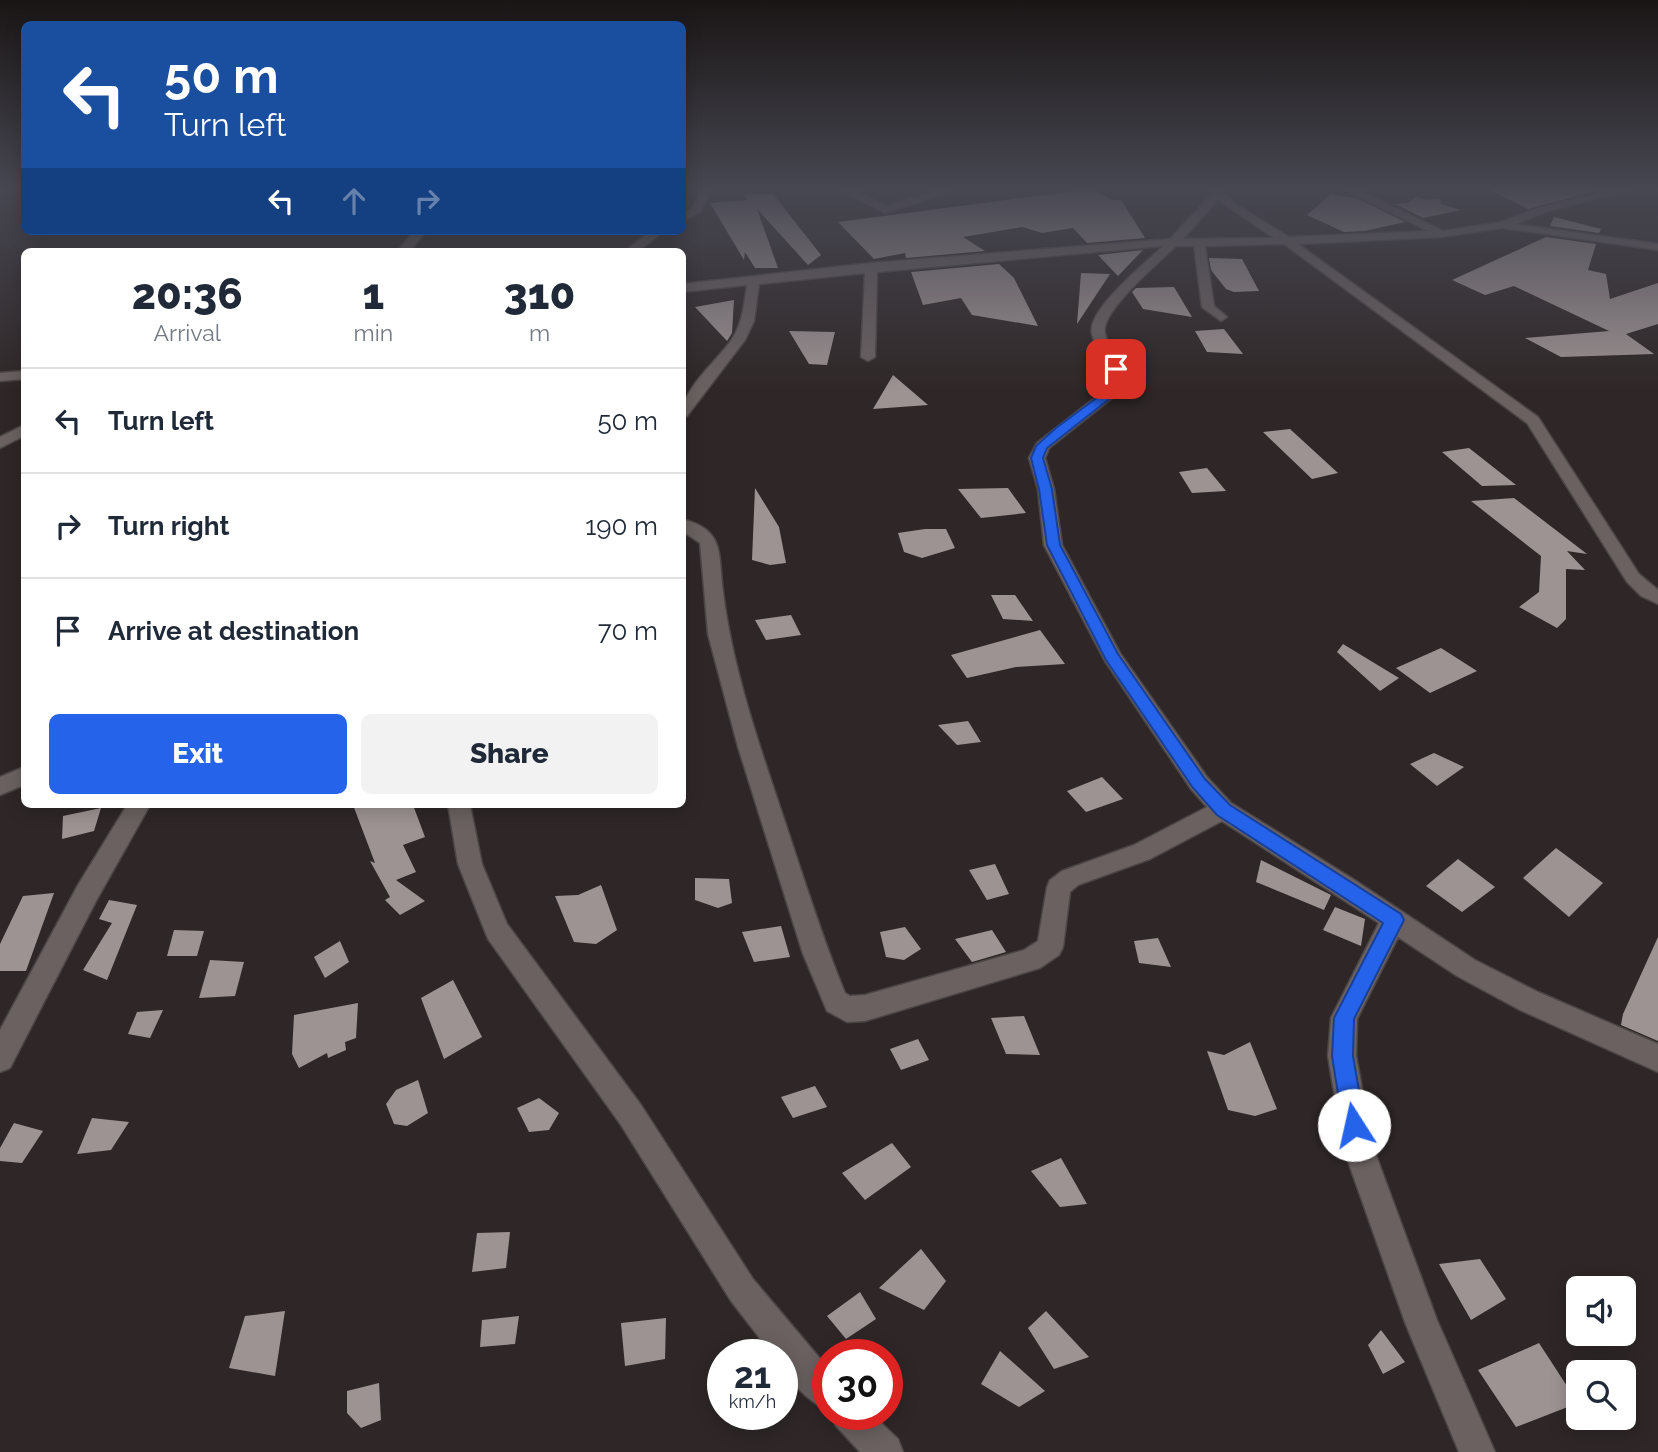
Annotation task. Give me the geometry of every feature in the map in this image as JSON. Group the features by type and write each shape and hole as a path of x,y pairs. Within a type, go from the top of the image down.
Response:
{"street":[{"path":"686,288 871,267 1000,257"},
{"path":"1159,257 1115,299 1098,321 1098,334 1121,379 1115,390 1060,430 1042,446 1037,458 1045,489 1053,545 1112,656 1199,783 1223,810 1466,968 1518,996 1658,1058"},
{"path":"1201,257 1208,307 1221,317"},
{"path":"1309,257 1533,420 1633,578 1647,592 1658,598"},
{"path":"868,357 871,267"},
{"path":"686,408 738,341 748,321 754,279"},
{"path":"0,377 21,375"},
{"path":"0,443 21,432"},
{"path":"686,526 701,533 709,542 718,634 749,747 816,954 836,1002 847,1009 865,1008 1031,960 1050,947 1059,887 1070,878 1142,852 1223,810"},
{"path":"0,786 21,777"},
{"path":"0,1058 137,808"},
{"path":"460,808 470,863 497,931 631,1115 742,1290 812,1376"},
{"path":"1394,920 1344,1018 1342,1056 1359,1147 1422,1325 1477,1452"},
{"path":"864,1430 885,1452"}],"building":[{"path":"748,257 774,257 778,268 755,268"},
{"path":"800,257 819,257 808,265"},
{"path":"1100,257 1136,257 1118,276"},
{"path":"1503,257 1592,257 1588,270 1606,274 1610,299 1658,283 1658,324 1626,334 1654,354 1561,357 1525,338 1609,331 1514,286 1485,295 1452,280"},
{"path":"1209,258 1242,259 1259,291 1234,292 1226,289 1211,270"},
{"path":"999,264 1014,278 1038,326 972,315 961,298 923,305 911,272"},
{"path":"1081,273 1110,274 1077,324"},
{"path":"1174,287 1192,317 1143,309 1132,292 1136,288"},
{"path":"734,300 732,333 727,341 695,307"},
{"path":"1224,329 1243,354 1207,352 1195,331"},
{"path":"789,331 835,332 827,365 809,364"},
{"path":"893,375 928,405 873,409"},
{"path":"1290,429 1338,473 1312,479 1263,432"},
{"path":"1469,448 1516,485 1482,486 1442,452"},
{"path":"1207,468 1226,491 1192,493 1179,472"},
{"path":"755,488 779,527 786,563 770,565 752,560"},
{"path":"1008,488 1026,513 981,518 958,489"},
{"path":"1514,498 1587,554 1567,551 1585,570 1566,569 1566,619 1557,628 1519,607 1539,592 1541,556 1471,501"},
{"path":"946,529 955,548 922,558 904,552 898,533"},
{"path":"991,595 1015,595 1033,621 1003,619"},
{"path":"791,615 801,635 766,640 755,620"},
{"path":"1040,630 1065,664 1016,667 967,678 951,655"},
{"path":"1343,644 1399,678 1380,691 1337,652"},
{"path":"1441,648 1477,671 1430,693 1396,668"},
{"path":"968,721 981,742 957,745 938,725"},
{"path":"1434,753 1464,767 1437,786 1410,764"},
{"path":"1102,777 1123,799 1086,812 1067,791"},
{"path":"101,808 94,831 62,839 63,816"},
{"path":"354,808 414,808 425,837 403,845 416,872 396,880 425,901 400,915 385,900 390,897 370,861 375,863"},
{"path":"1556,848 1603,883 1569,917 1523,878"},
{"path":"1458,859 1495,887 1462,912 1426,886"},
{"path":"1261,860 1331,895 1324,910 1256,882"},
{"path":"995,864 1009,894 987,900 969,870"},
{"path":"695,878 729,879 732,903 718,908 695,900"},
{"path":"601,885 617,930 596,944 574,942 555,896 578,895"},
{"path":"54,893 26,971 0,971 0,944 23,896"},
{"path":"109,900 137,905 107,980 83,970 112,923 99,919"},
{"path":"1335,907 1365,919 1361,946 1323,930"},
{"path":"781,926 790,957 754,962 742,932"},
{"path":"905,927 921,949 904,960 886,957 880,932"},
{"path":"174,930 204,931 197,956 167,956"},
{"path":"992,930 1006,952 972,962 955,939"},
{"path":"1658,937 1658,1041 1621,1025 1623,1014"},
{"path":"1158,938 1171,967 1139,963 1134,941"},
{"path":"340,941 349,962 325,978 314,957"},
{"path":"210,960 244,962 235,996 199,998"},
{"path":"453,980 482,1037 444,1059 421,998"},
{"path":"358,1003 356,1038 345,1042 346,1050 328,1058 327,1053 299,1068 292,1054 294,1015"},
{"path":"163,1010 150,1038 128,1034 137,1012"},
{"path":"1024,1016 1040,1055 1006,1054 991,1018"},
{"path":"918,1039 929,1060 901,1070 890,1049"},
{"path":"1250,1042 1277,1109 1255,1116 1228,1110 1207,1051 1224,1055"},
{"path":"418,1080 428,1113 407,1126 394,1124 386,1104 396,1090"},
{"path":"815,1086 827,1107 793,1118 781,1097"},
{"path":"539,1098 559,1113 549,1130 529,1132 517,1108"},
{"path":"92,1118 129,1122 111,1150 77,1154"},
{"path":"14,1123 43,1131 22,1163 0,1161 0,1148"},
{"path":"892,1143 911,1167 865,1200 842,1173"},
{"path":"1061,1158 1087,1204 1060,1207 1031,1171"},
{"path":"510,1232 506,1268 472,1272 477,1233"},
{"path":"921,1249 946,1281 924,1310 879,1288"},
{"path":"1480,1259 1506,1299 1471,1320 1439,1264"},
{"path":"860,1292 876,1319 846,1339 827,1316"},
{"path":"285,1311 275,1376 229,1368 245,1316"},
{"path":"1046,1311 1089,1357 1054,1369 1028,1328"},
{"path":"519,1316 515,1344 480,1347 482,1320"},
{"path":"666,1318 665,1359 625,1366 621,1323"},
{"path":"1381,1330 1405,1362 1383,1374 1368,1345"},
{"path":"1539,1343 1566,1385 1566,1408 1516,1427 1478,1370"},
{"path":"1000,1351 1045,1391 1019,1407 981,1384"},
{"path":"379,1383 381,1420 361,1428 347,1413 347,1391"}],"route":[{"path":"1116,369 1121,379 1115,390 1060,430 1042,446 1037,458 1045,489 1053,545 1112,656 1199,783 1223,810 1394,920 1344,1018 1342,1056 1354,1125"}]}
